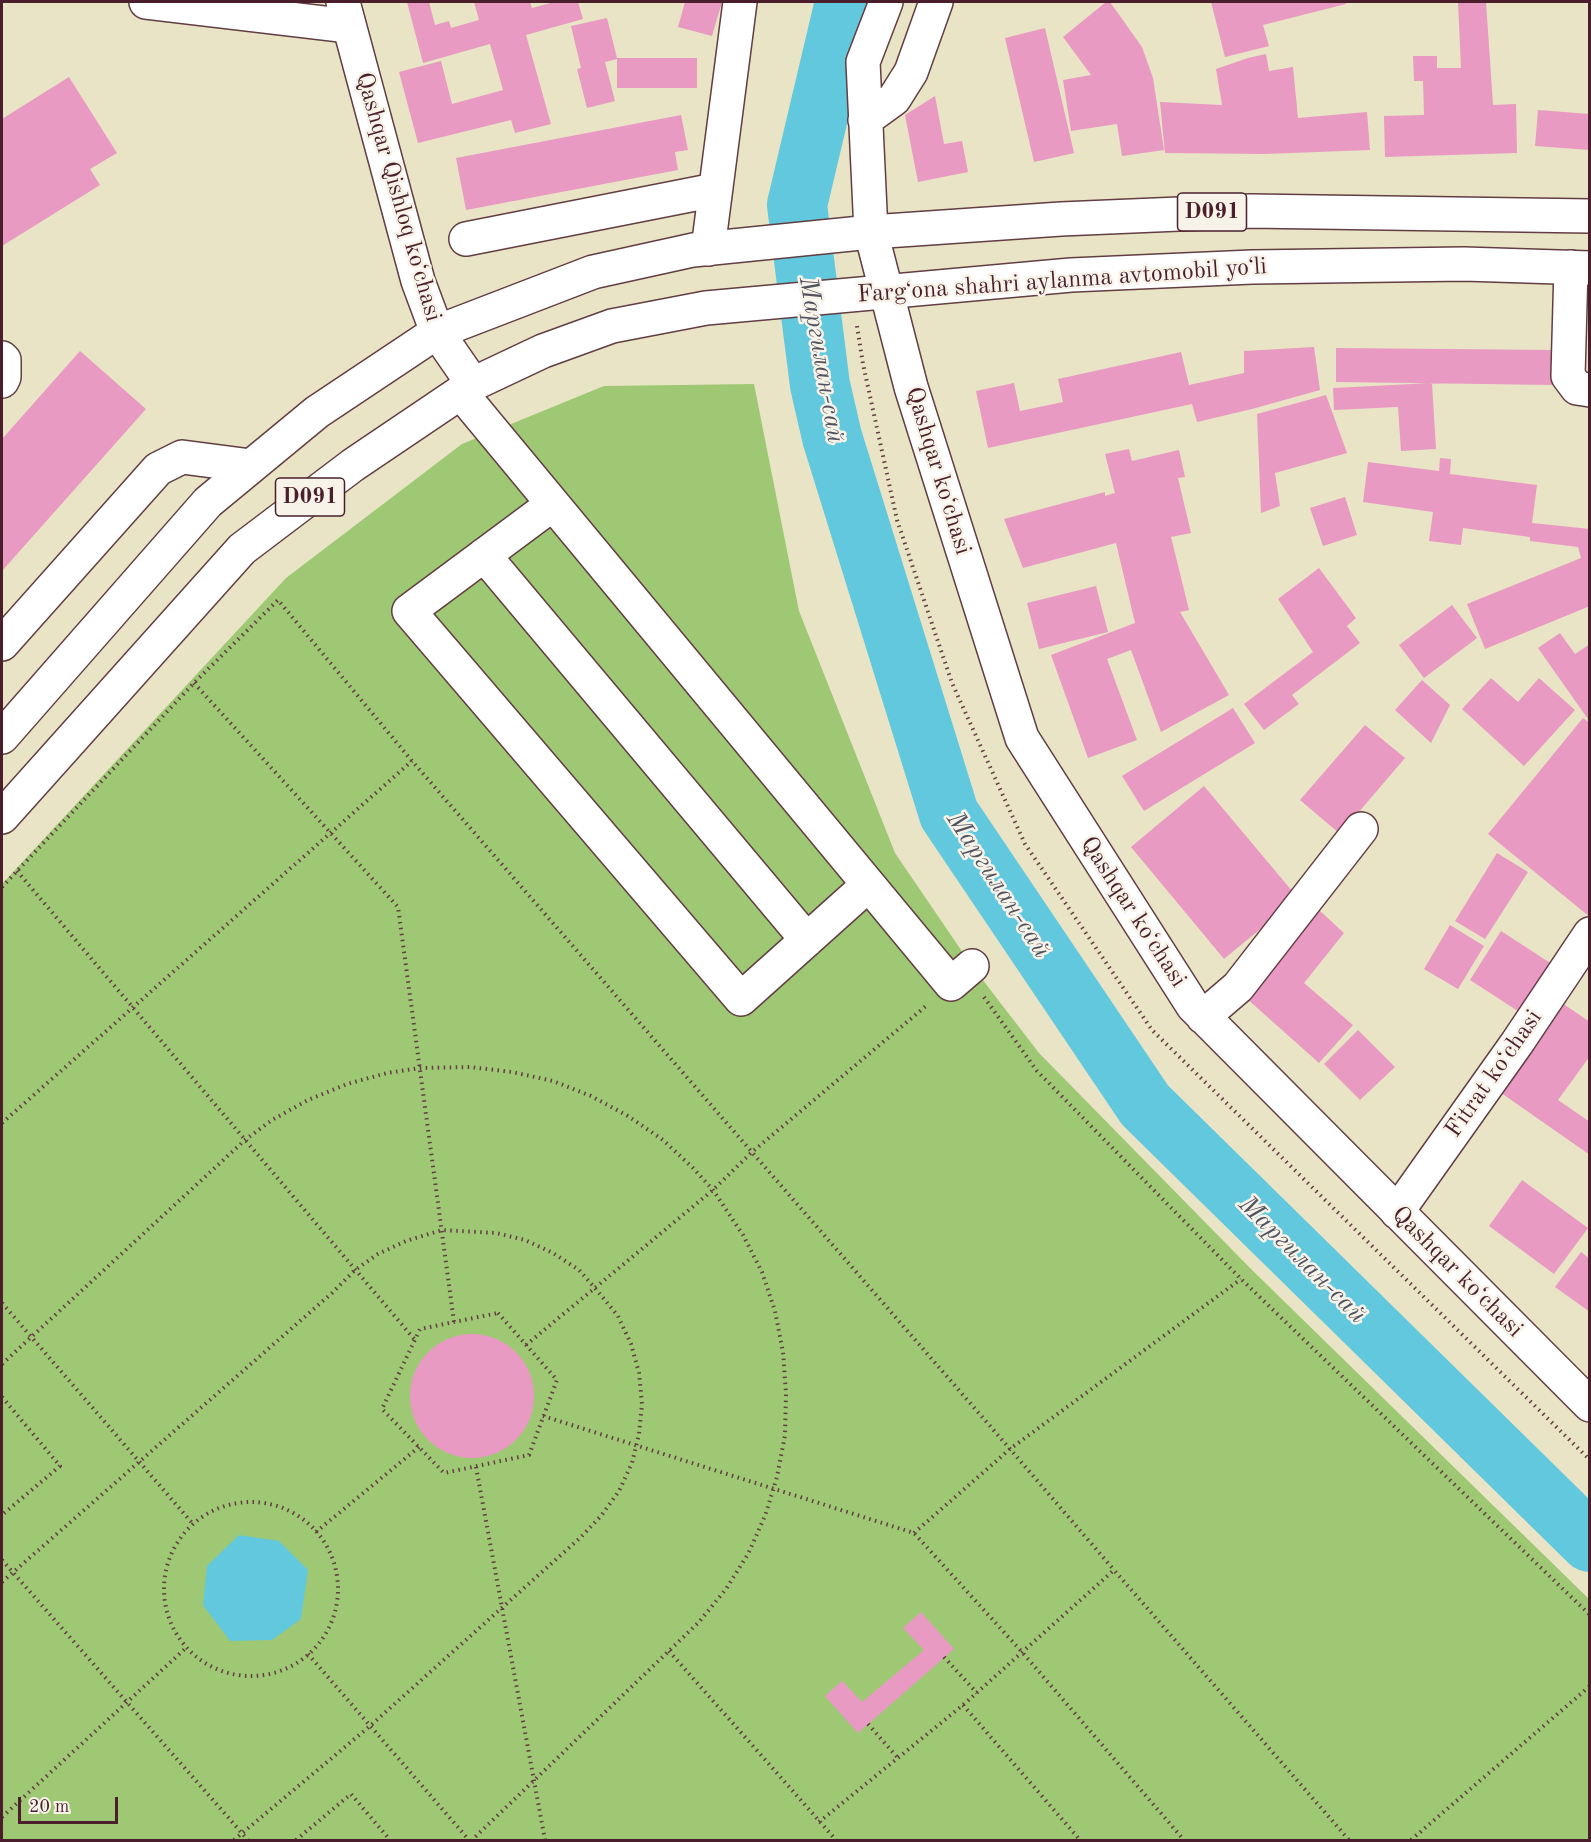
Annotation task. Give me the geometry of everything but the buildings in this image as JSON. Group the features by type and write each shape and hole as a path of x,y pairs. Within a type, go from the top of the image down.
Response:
{"main road":[{"path":"146,2 346,14"},
{"path":"701,250 715,190 740,2"},
{"name":"Qashqar koʻchasi","path":"886,2 863,62 871,232 911,387 1022,738 1192,1006 1590,1405"},
{"path":"865,120 894,99 911,72 936,2"},
{"name":"Qashqar Qishloq koʻchasi","path":"346,14 418,281 437,332 467,388 553,504 868,885 963,974"},
{"path":"466,239 715,190"},
{"name":"D091","path":"2,737 208,502 317,412 437,332 593,272 701,250 836,235 1061,219 1250,211 1590,216"},
{"name":"Fargʻona shahri aylanma avtomobil yoʻli","path":"2,817 242,549 354,465 467,388 543,351 612,326 706,308 1071,275 1252,267 1464,264 1580,268"},
{"path":"1580,268 1568,376 1577,388 1590,390"},
{"path":"2,358 4,360 2,381"},
{"path":"2,644 158,469 182,457 251,466"},
{"path":"553,504 409,611 741,999 868,885"},
{"path":"484,555 807,940"},
{"path":"1203,1017 1238,987 1361,829"},
{"name":"Fitrat koʻchasi","path":"1397,1212 1517,1043 1590,934"}],"path":[{"path":"2,887 194,683 278,600 412,761 1349,1840"},
{"path":"194,683 398,907 454,1322"},
{"path":"2,1124 412,761"},
{"path":"16,871 415,1340"},
{"path":"526,1345 713,1190 752,1152 963,974 1037,1071 1241,1279 1590,1615"},
{"path":"2,1364 245,1140 272,1120 308,1100 337,1088 387,1073 420,1068 470,1066 552,1081 591,1096 628,1116 663,1140 693,1168 713,1190 743,1235 762,1272 775,1311 781,1342 786,1394 785,1435 774,1489 748,1554 726,1589 699,1622 470,1840 308,1654"},
{"path":"2,1581 332,1293 355,1270 378,1254 406,1241 442,1230 496,1233 525,1240 553,1253 579,1270 618,1316 631,1344 639,1373 642,1404 636,1446 632,1463 619,1491 602,1516 502,1608 370,1725 234,1840"},
{"path":"915,1533 1010,1449 1241,1279"},
{"path":"2,1303 193,1524"},
{"path":"498,1313 557,1380 529,1455 444,1473 382,1409 420,1329 454,1322 498,1313"},
{"path":"2,1397 60,1466 2,1515"},
{"path":"543,1416 915,1533 1022,1652 1184,1840"},
{"path":"316,1532 419,1447"},
{"path":"476,1467 545,1840"},
{"path":"251,1502 272,1505 291,1512 309,1524 316,1532 332,1558 337,1579 337,1600 332,1620 322,1639 308,1654 291,1666 272,1674 250,1676 230,1674 210,1666 187,1647 169,1620 164,1599 165,1578 169,1558 179,1539 193,1524 210,1512 230,1505 251,1502"},
{"path":"2,1560 248,1840"},
{"path":"819,1822 963,1705 1114,1570"},
{"path":"2,1816 187,1647"},
{"path":"669,1651 836,1840"},
{"path":"944,1657 977,1693"},
{"path":"1411,1840 1590,1686"},
{"path":"963,1705 1080,1840"},
{"path":"868,1724 898,1758"},
{"path":"296,1840 351,1794 390,1840"}],"green space":[{"path":"754,384 799,611 895,853 972,966 1039,1053 1251,1269 1589,1599 1589,1840 2,1840 2,884 286,578 462,444 604,386"}],"water":[{"path":"239,1535 279,1541 308,1570 301,1619 272,1640 230,1641 203,1605 207,1566"}],"waterway":[{"name":"Маргилан-сай","path":"845,2 797,205 820,385 832,437 949,814 1145,1105 1590,1542"}]}
